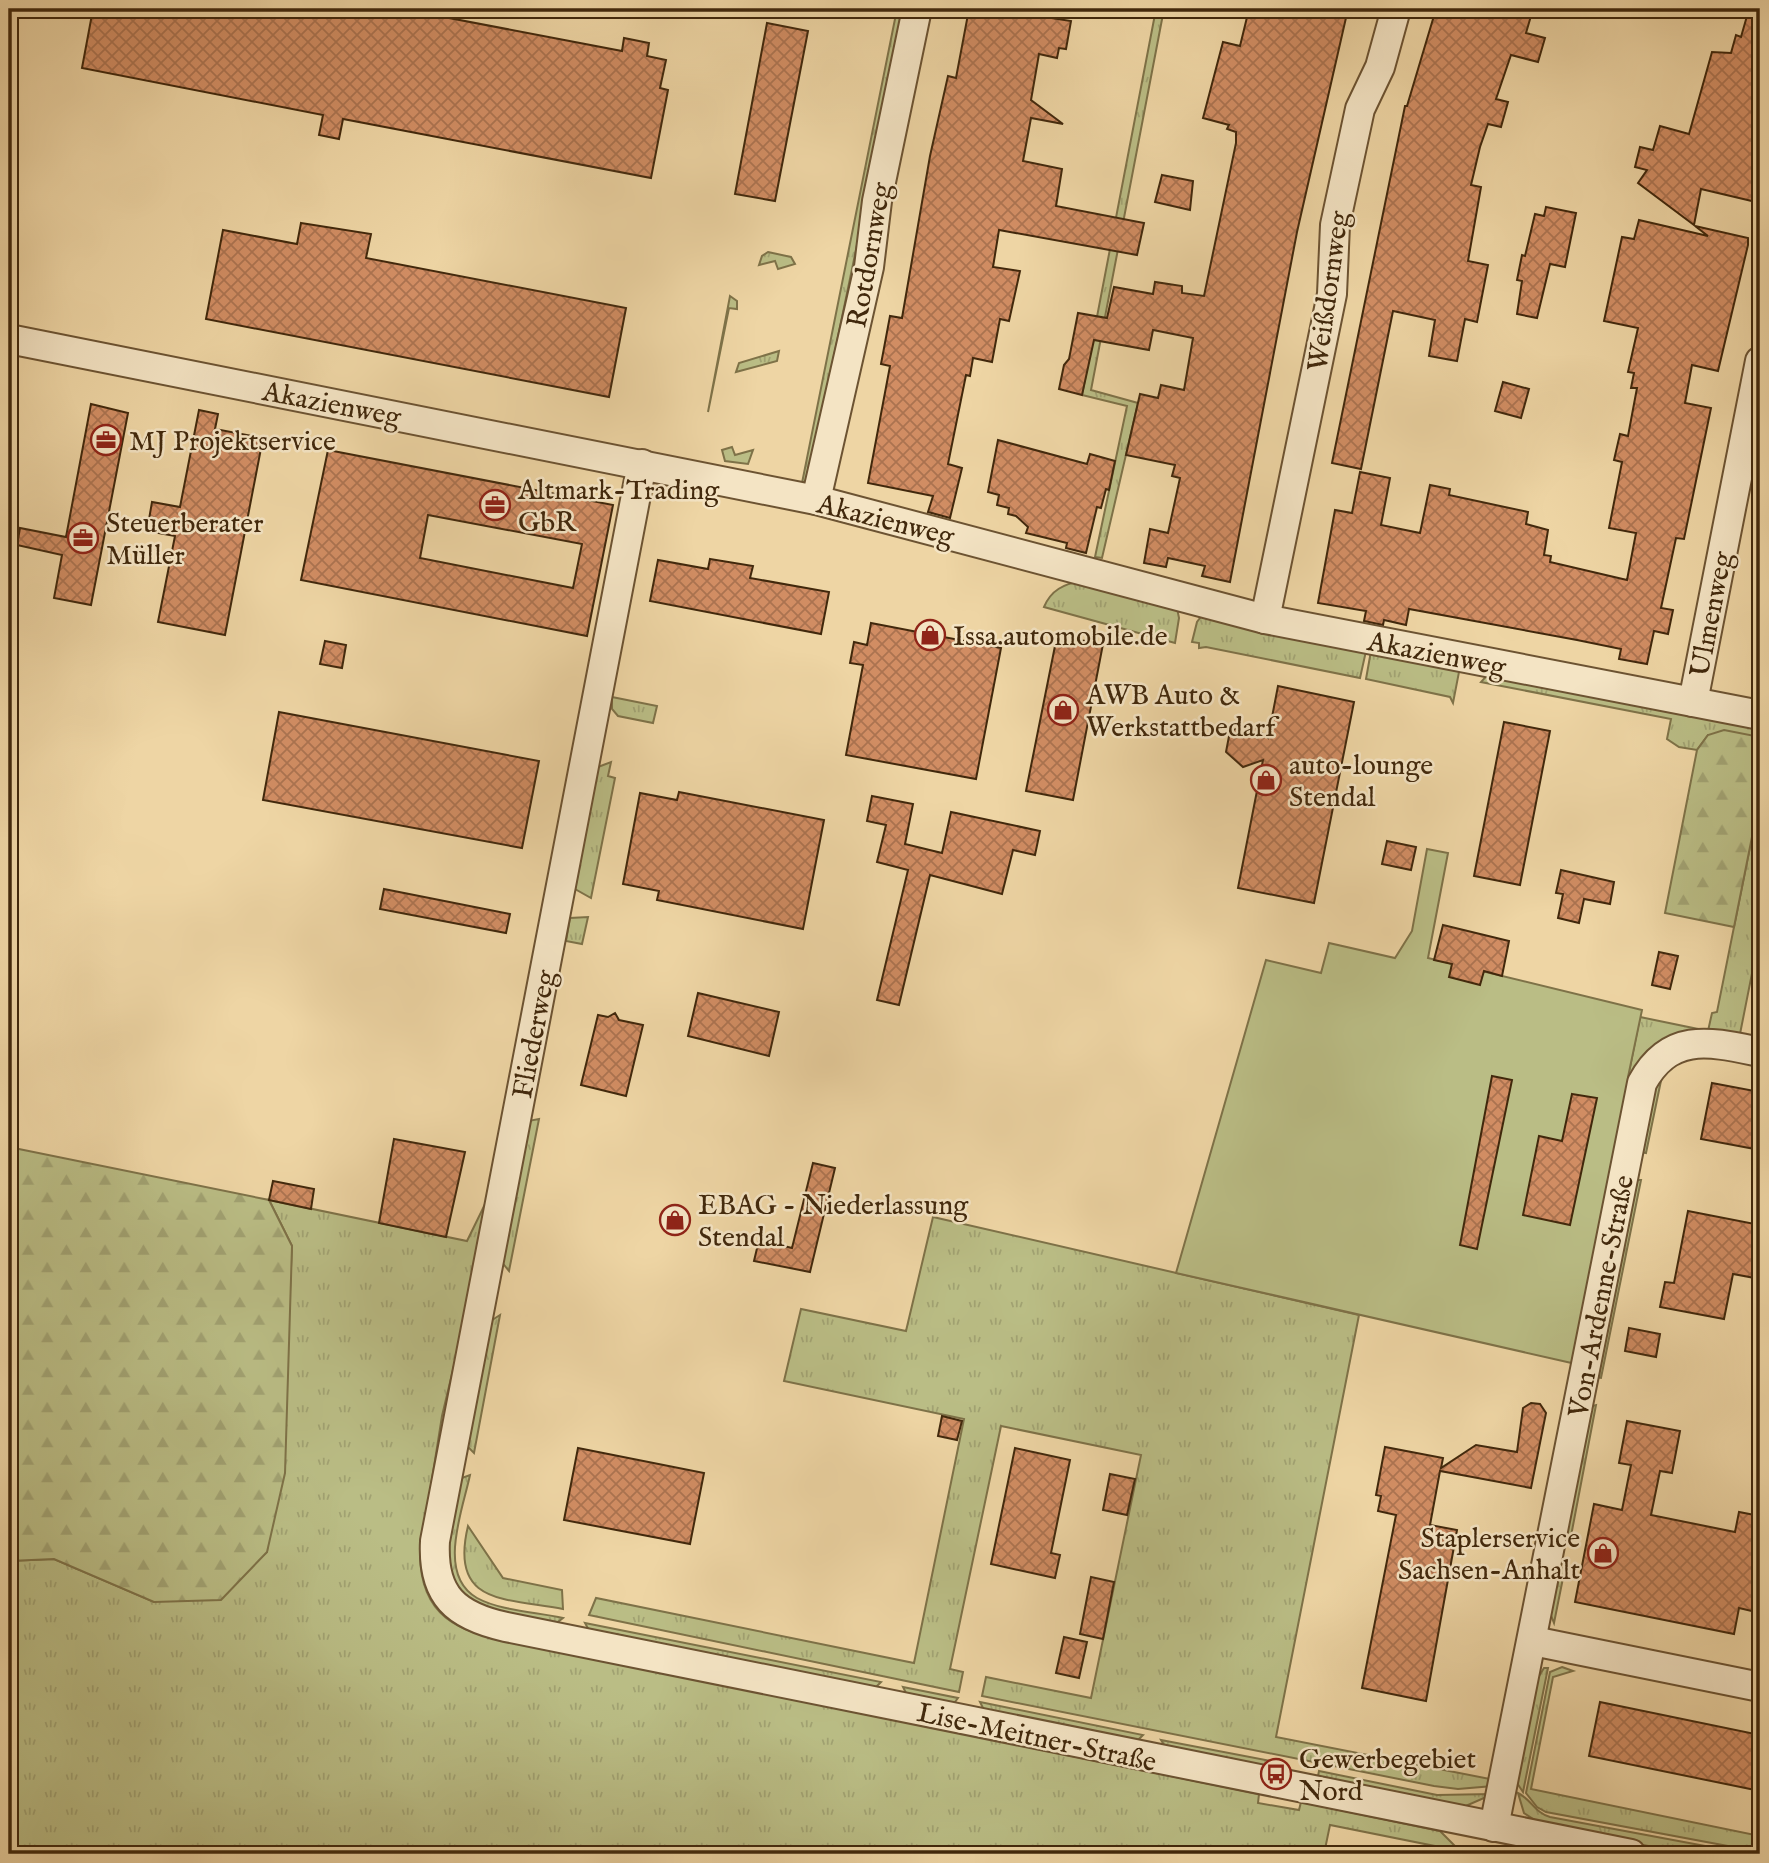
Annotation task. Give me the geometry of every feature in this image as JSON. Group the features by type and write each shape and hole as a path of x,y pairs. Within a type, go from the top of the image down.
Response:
{"street":[{"name":"Rotdornweg","path":"816,500 867,279 877,201 917,9"},
{"name":"Weißdornweg","path":"1265,618 1332,294 1335,225 1360,109 1380,67 1396,9"},
{"name":"Akazienweg","path":"9,339 816,500 1265,618 1760,715"},
{"name":"Ulmenweg","path":"1693,702 1760,361"},
{"name":"Fliederweg","path":"451,1600 437,1575 435,1541 642,464"},
{"name":"Von-Ardenne-Straße","path":"1494,1827 1533,1642 1642,1083 1662,1057 1690,1044 1700,1042 1760,1052"},
{"name":"Lise-Meitner-Straße","path":"451,1600 460,1611 475,1620 506,1627 1630,1854"},
{"path":"1533,1642 1760,1687"}],"green space":[{"path":"897,9 906,9 808,481 802,483"},
{"path":"1156,9 1164,9 1091,390 1138,403 1102,558 1095,557 1127,406 1082,395"},
{"path":"768,252 791,257 795,264 778,269 775,261 759,265 762,256"},
{"path":"730,296 737,301 737,309 729,308 708,412"},
{"path":"779,351 777,361 736,372 739,363"},
{"path":"732,447 735,455 753,450 748,464 725,461 722,450"},
{"path":"1081,581 1177,608 1179,618 1175,643 1044,607 1050,596 1059,589"},
{"path":"1203,614 1366,651 1360,678 1206,647 1199,648 1199,643 1192,642 1197,622"},
{"path":"1371,651 1455,666 1459,672 1453,703 1450,697 1366,679"},
{"path":"1489,673 1760,726 1760,737 1708,735 1697,750 1679,747 1667,739 1671,719 1481,682"},
{"path":"612,697 657,706 653,723 618,716 612,709"},
{"path":"1724,730 1760,737 1760,797 1734,927 1665,913 1697,750 1708,735"},
{"path":"611,762 608,776 615,778 591,898 575,889 598,767"},
{"path":"1760,797 1760,933 1739,1039 1698,1031 1631,1081 1628,1077 1640,1017 1708,1031 1712,1013 1717,1012"},
{"path":"1427,849 1448,853 1428,958 1642,1010 1628,1077 1631,1081 1576,1364 1176,1273 1266,960 1321,973 1329,943 1395,958 1412,931"},
{"path":"588,917 582,944 566,941 570,918"},
{"path":"1663,1071 1646,1153 1640,1152 1648,1096"},
{"path":"539,1119 509,1271 501,1261 528,1121"},
{"path":"9,1147 269,1200 292,1246 285,1473 267,1552 221,1600 154,1602 54,1559 9,1561"},
{"path":"1635,1180 1641,1180 1601,1378 1594,1377"},
{"path":"489,1196 472,1290 442,1416 420,1555 427,1593 435,1607 446,1618 491,1638 1259,1794 1258,1803 1299,1810 1301,1802 1440,1831 1460,1851 1330,1825 1324,1854 9,1854 9,1561 54,1559 154,1602 247,1570 267,1552 289,1312 292,1246 269,1200 467,1241"},
{"path":"933,1217 1359,1315 1276,1737 1495,1780 1493,1786 1458,1789 1434,1786 982,1696 986,1677 1091,1698 1141,1455 1001,1426 950,1669 963,1672 959,1692 589,1615 596,1598 914,1663 964,1419 784,1381 801,1309 906,1331"},
{"path":"500,1315 474,1453 466,1445 489,1322"},
{"path":"1596,1405 1571,1536 1563,1533 1588,1407"},
{"path":"470,1475 458,1523 455,1558 458,1574 465,1588 477,1598 497,1606 563,1618 554,1625 489,1612 470,1602 457,1589 450,1573 448,1536 459,1479"},
{"path":"468,1526 503,1578 562,1590 563,1609 502,1599 474,1584 467,1571 464,1552"},
{"path":"1565,1568 1554,1623 1550,1613 1557,1569"},
{"path":"585,1623 881,1682 873,1690 590,1632"},
{"path":"1562,1667 1573,1671 1553,1677 1531,1789 1760,1836 1760,1852 1546,1812 1537,1807 1526,1793 1550,1672"},
{"path":"1544,1668 1548,1668 1523,1792 1517,1783 1534,1684"},
{"path":"903,1687 958,1698 952,1706 908,1697"},
{"path":"980,1702 1143,1735 1135,1743 985,1712"},
{"path":"1161,1740 1276,1762 1274,1772 1167,1750"},
{"path":"1319,1771 1437,1795 1493,1794 1459,1809 1317,1781"},
{"path":"1518,1793 1550,1817 1748,1854 1690,1854 1544,1826 1524,1813"}],"building":[{"path":"93,9 402,9 622,51 624,38 649,43 647,56 666,60 660,88 668,90 651,178 343,119 339,139 319,135 323,115 82,68"},
{"path":"969,9 1022,12 1023,9 1053,9 1051,18 1071,21 1066,49 1059,48 1057,58 1039,54 1031,100 1063,124 1031,118 1023,161 1062,169 1056,206 1144,223 1137,255 999,230 993,267 1020,271 1009,321 1000,319 992,362 973,358 970,376 966,375 948,464 962,468 950,518 928,512 933,496 868,483 890,366 881,364 890,316 902,318 930,156 948,76 956,78"},
{"path":"1249,9 1348,9 1297,232 1230,582 1202,576 1205,566 1168,558 1166,567 1144,563 1150,529 1168,533 1180,478 1172,476 1175,465 1126,455 1140,394 1158,398 1161,385 1184,390 1193,338 1153,330 1149,350 1094,340 1082,395 1059,389 1064,365 1069,359 1078,313 1107,318 1114,287 1153,294 1155,282 1182,286 1182,293 1204,296 1236,143 1236,132 1227,129 1229,125 1203,118 1223,42 1240,46"},
{"path":"1436,9 1533,9 1526,33 1545,38 1538,62 1511,55 1496,99 1508,102 1501,127 1488,124 1480,147 1471,185 1481,187 1468,261 1488,265 1477,322 1465,319 1457,361 1429,356 1435,320 1393,311 1361,469 1332,463 1405,106"},
{"path":"1749,9 1760,9 1760,186 1756,202 1701,189 1694,225 1638,183 1647,170 1635,167 1640,147 1653,150 1660,126 1689,134 1712,52 1731,53 1736,35 1741,37"},
{"path":"767,23 808,31 775,201 735,194"},
{"path":"1162,175 1193,181 1190,210 1155,202"},
{"path":"1546,207 1576,213 1565,267 1550,264 1537,318 1517,314 1522,281 1517,280 1535,214 1544,216"},
{"path":"1639,220 1708,236 1695,226 1748,238 1718,371 1692,365 1685,403 1711,408 1684,539 1676,538 1661,608 1673,610 1668,634 1654,631 1647,664 1619,659 1621,649 1577,640 1409,609 1406,625 1384,620 1383,625 1364,621 1366,611 1318,603 1335,510 1352,513 1360,472 1390,478 1381,525 1420,533 1430,485 1450,489 1449,495 1528,512 1526,524 1548,530 1544,555 1551,556 1550,562 1627,580 1636,533 1609,528 1622,462 1614,460 1620,434 1628,436 1637,388 1631,388 1634,373 1628,372 1638,328 1604,321 1622,237 1634,239"},
{"path":"301,223 371,234 366,258 626,308 609,397 206,319 223,230 297,244"},
{"path":"1503,382 1529,389 1521,418 1495,411"},
{"path":"91,404 128,413 91,605 54,598 62,555 17,545 20,528 66,537"},
{"path":"199,410 218,414 215,429 263,438 225,635 158,622 175,536 147,531 152,502 180,507"},
{"path":"998,440 1087,464 1090,454 1115,461 1109,490 1106,489 1101,508 1097,507 1086,553 1066,548 1067,543 1026,533 1028,527 1016,516 1008,514 1009,508 997,505 999,495 988,492"},
{"path":"328,450 613,505 587,636 301,580","holes":["428,515 582,544 573,588 420,558"]},
{"path":"710,559 753,566 750,578 829,592 821,634 650,601 658,560 708,569"},
{"path":"871,623 1001,648 976,779 846,755 863,665 850,663 854,642 867,645"},
{"path":"1057,636 1103,644 1073,800 1026,791"},
{"path":"325,641 346,645 342,668 320,664"},
{"path":"1278,686 1354,702 1314,903 1238,888 1263,760 1243,767 1226,752 1230,731 1251,724 1268,738"},
{"path":"279,712 539,761 522,848 263,800"},
{"path":"1504,722 1550,731 1520,885 1474,876"},
{"path":"679,792 824,820 803,929 657,900 659,891 623,884 640,793 677,800"},
{"path":"872,796 913,804 905,844 942,853 951,812 1040,831 1035,855 1013,850 1002,894 930,875 899,1005 877,1000 908,870 877,862 886,825 867,821"},
{"path":"1387,841 1416,847 1411,870 1382,864"},
{"path":"1561,870 1614,882 1610,904 1584,899 1579,923 1558,918 1563,894 1556,893"},
{"path":"384,889 510,914 506,933 380,909"},
{"path":"1443,925 1509,941 1502,976 1484,971 1480,985 1449,977 1452,964 1434,960"},
{"path":"1659,952 1678,956 1670,989 1652,985"},
{"path":"698,993 779,1012 769,1056 688,1036"},
{"path":"615,1013 619,1020 643,1025 626,1096 581,1085 598,1015 608,1017"},
{"path":"1492,1076 1512,1080 1477,1249 1460,1245"},
{"path":"1712,1083 1760,1092 1760,1150 1701,1139"},
{"path":"1572,1094 1597,1098 1570,1225 1523,1215 1539,1136 1562,1141"},
{"path":"394,1139 465,1152 446,1237 379,1223"},
{"path":"813,1163 835,1168 810,1272 754,1261 759,1240 792,1248"},
{"path":"273,1181 314,1189 311,1209 269,1200"},
{"path":"1688,1211 1760,1225 1760,1279 1733,1274 1724,1319 1660,1307 1665,1282 1674,1283"},
{"path":"1629,1328 1660,1334 1656,1357 1625,1351"},
{"path":"1531,1403 1540,1404 1546,1413 1531,1488 1440,1471 1430,1525 1457,1530 1426,1701 1362,1688 1396,1515 1378,1511 1381,1496 1376,1495 1385,1447 1443,1458 1441,1468 1476,1445 1517,1452 1523,1408"},
{"path":"942,1416 962,1421 957,1440 938,1436"},
{"path":"1627,1421 1680,1431 1672,1473 1660,1471 1651,1515 1735,1532 1739,1512 1760,1516 1760,1613 1739,1608 1734,1634 1575,1602 1594,1504 1622,1510 1631,1465 1619,1463"},
{"path":"578,1448 704,1473 690,1544 564,1520"},
{"path":"1015,1448 1070,1460 1051,1553 1060,1555 1055,1578 991,1564"},
{"path":"1110,1474 1135,1479 1127,1515 1103,1510"},
{"path":"1091,1577 1114,1582 1103,1639 1080,1634"},
{"path":"1064,1637 1087,1642 1079,1678 1056,1673"},
{"path":"1600,1702 1760,1735 1760,1791 1589,1756"}],"place":[{"name":"MJ Projektservice","path":"106,440"},
{"name":"Altmark-Trading GbR","path":"495,505"},
{"name":"Steuerberater Müller","path":"83,538"},
{"name":"Issa.automobile.de","path":"930,635"},
{"name":"AWB Auto & Werkstattbedarf","path":"1063,710"},
{"name":"auto-lounge Stendal","path":"1266,780"},
{"name":"EBAG - Niederlassung Stendal","path":"675,1220"},
{"name":"Staplerservice Sachsen-Anhalt","path":"1603,1553"},
{"name":"Gewerbegebiet Nord","path":"1276,1774"}]}
